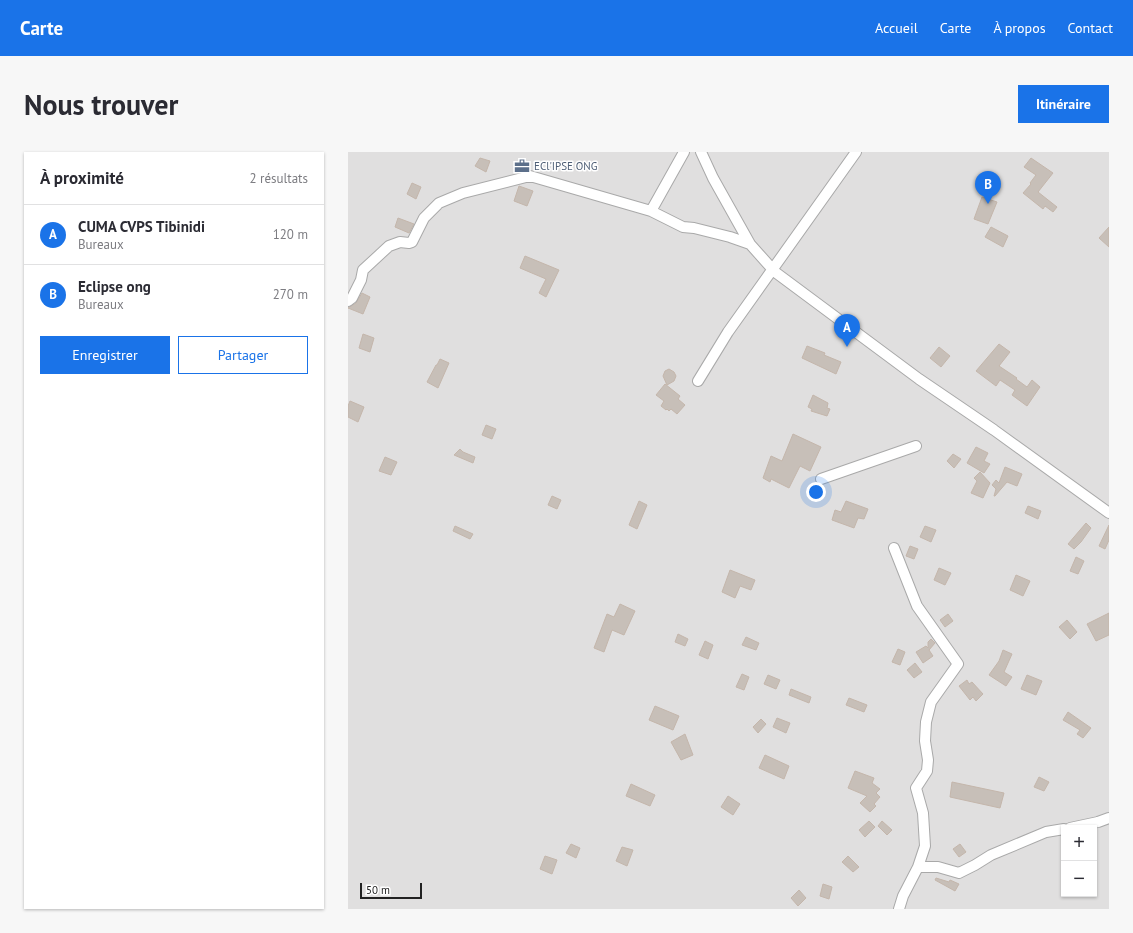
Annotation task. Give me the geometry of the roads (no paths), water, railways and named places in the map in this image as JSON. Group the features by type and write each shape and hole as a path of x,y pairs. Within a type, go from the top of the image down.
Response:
{"street":[{"path":"651,211 684,152"},
{"path":"701,152 713,178 750,244 773,269 919,379 994,430 1109,513"},
{"path":"698,381 728,332 856,152"},
{"path":"348,300 352,298 361,280 363,270 390,246 400,242 412,242 424,218 439,203 463,193 530,176 651,211 683,227 723,235 750,244"},
{"path":"821,479 916,446"},
{"path":"894,548 917,606 958,664 931,702 926,722 925,741 928,760 926,771 916,788 923,813 925,846 918,867 903,896 899,909"},
{"path":"1084,825 1109,818"},
{"path":"918,867 938,868 959,873 991,855 1046,832 1061,830"}],"place":[{"name":"ECl'IPSE ONG","path":"522,166"},
{"name":"Eclipse ong","path":"988,204"},
{"name":"CUMA CVPS Tibinidi","path":"847,347"}]}
